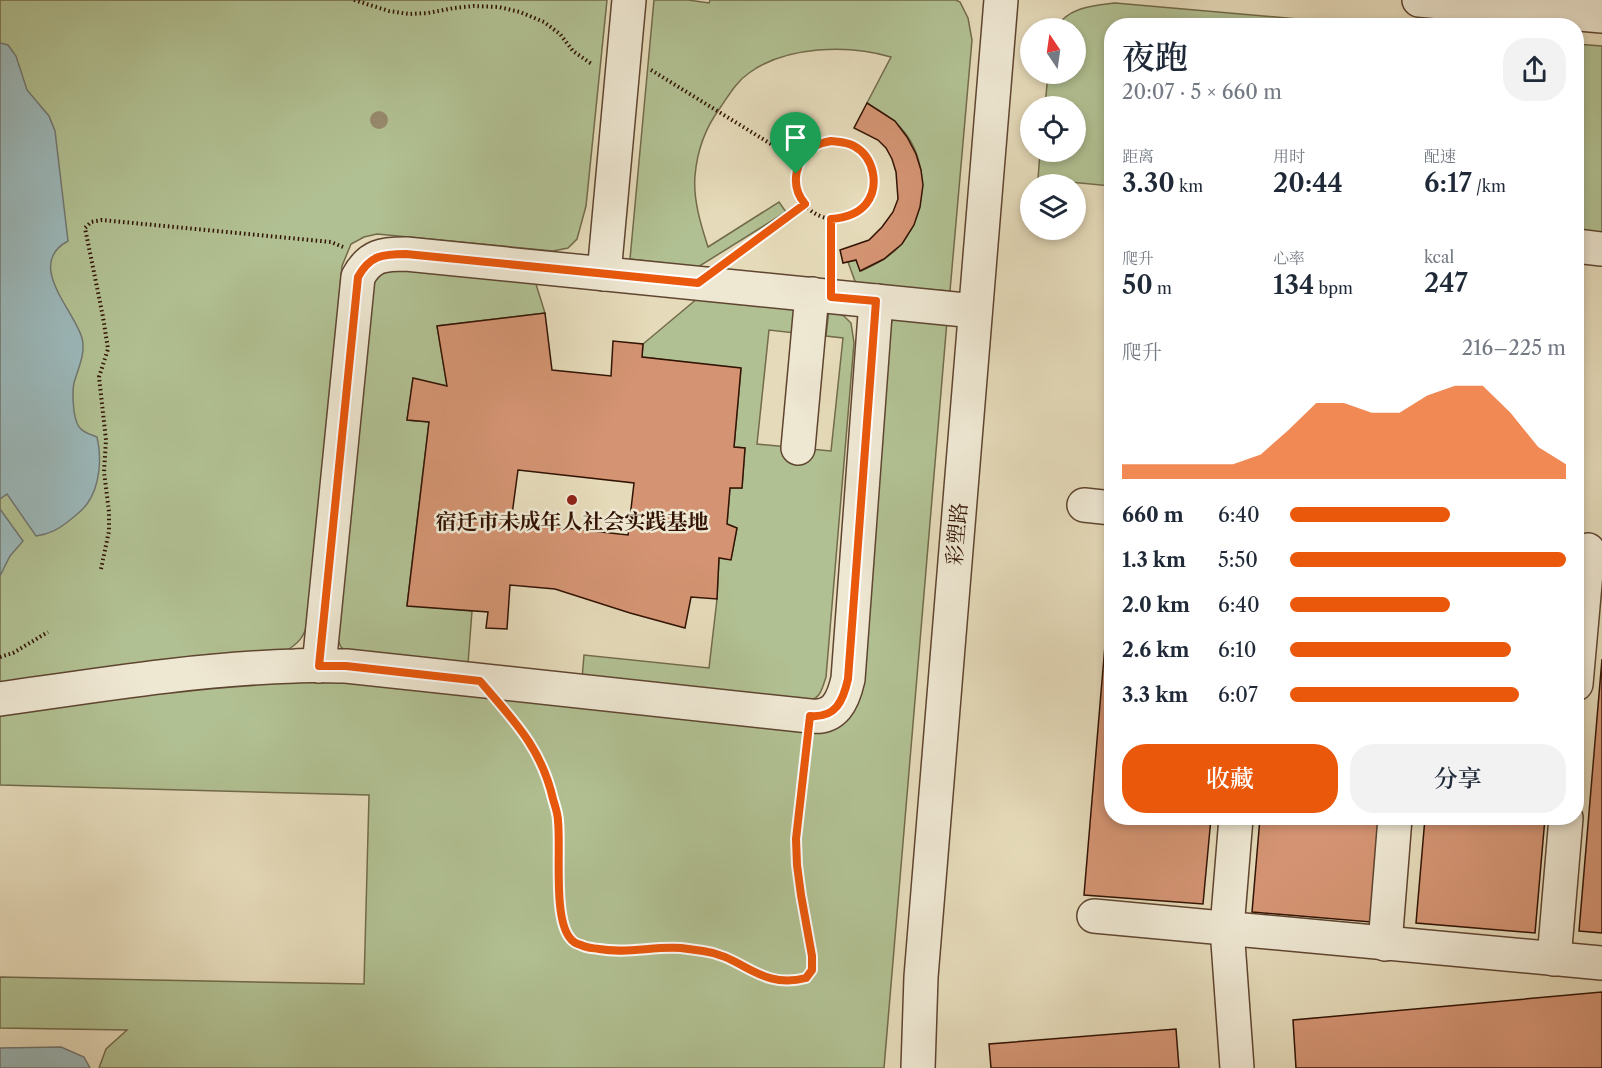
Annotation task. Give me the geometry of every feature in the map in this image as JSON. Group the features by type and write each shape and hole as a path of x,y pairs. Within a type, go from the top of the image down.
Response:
{"street":[{"path":"604,274 630,0"},
{"name":"彩塑路","path":"918,1068 921,977 1001,0"},
{"path":"1419,0 1602,16"},
{"path":"1584,247 1602,249"},
{"path":"319,666 358,277 365,265 377,256 406,254 975,311"},
{"path":"798,448 822,295"},
{"path":"0,699 138,679 295,666 346,666 817,717 830,714 840,703 848,679 876,301"},
{"path":"1584,602 1589,550"},
{"path":"1235,825 1227,928 1237,1068"},
{"path":"1385,944 1394,825"},
{"path":"1554,959 1565,825"},
{"path":"1094,916 1602,963"}],"path":[{"path":"354,0 389,11 409,14 428,14 474,6 499,7 520,12 544,22 560,33 573,51 623,68 800,162"},
{"path":"831,141 844,142 856,147 866,156 872,167 874,180 872,193 866,204 856,213 844,218 831,219 819,216 808,209 800,199 796,187 796,174 800,162 807,152 818,144 831,141"},
{"path":"698,283 805,204"},
{"path":"822,295 831,219"},
{"path":"101,568 109,531 109,512 104,472 106,440 99,376 108,349 85,228 91,222 102,220 331,242 372,260"},
{"path":"0,657 13,653 48,632"},
{"path":"480,681 531,743 540,758 549,782 558,820 559,899 564,927 570,939 583,946 611,951 680,948 708,952 761,976 794,982 806,978 812,970 812,956 797,865 796,839 810,716"}],"green space":[{"path":"0,0 607,0 586,206 577,239 568,248 553,251 377,234 364,237 351,244 342,266 310,616 306,630 300,639 293,647 281,654 0,689"},
{"path":"654,0 688,0 709,3 710,0 956,0 960,2 968,18 972,40 950,291 856,284 848,262 856,260 861,271 898,248 911,229 917,213 922,180 914,148 906,134 891,118 867,103 891,57 856,50 818,50 781,57 764,64 749,73 736,85 706,131 698,158 695,194 708,247 779,202 786,212 698,267 630,259"},
{"path":"1115,3 1286,18 1104,18 1104,185 1086,184 1086,174 1038,174 1039,162 1086,162 1086,96 1046,96 1047,84 1086,84 1086,18 1065,18 1082,9"},
{"path":"1584,45 1602,46 1602,233 1584,232"},
{"path":"403,267 535,281 545,313 437,326 447,386 413,379 407,420 429,422 407,605 472,611 468,664 348,652 341,647 337,638 374,278 387,270"},
{"path":"698,298 795,306 795,333 769,330 757,444 831,451 843,338 826,336 829,309 844,316 851,323 854,343 826,677 820,694 805,702 582,679 584,655 709,668 719,558 731,559 737,528 727,524 730,488 742,488 745,448 734,447 741,369 642,357 643,344"},
{"path":"893,319 947,321 884,1068 99,1068 106,1049 127,1030 0,1028 0,977 364,984 369,795 0,785 0,714 217,686 303,681 356,681 833,725 888,331"}],"water":[{"path":"0,43 8,45 16,56 27,90 49,116 55,131 68,241 56,251 51,262 51,274 82,338 82,355 73,390 76,420 82,430 97,437 99,454 99,472 95,489 85,506 77,515 58,528 36,536 7,494 0,499"},
{"path":"0,509 23,541 10,556 0,576"},
{"path":"61,1047 84,1057 90,1068 0,1068 0,1048"}],"building":[{"path":"867,103 895,121 907,137 916,154 923,185 920,207 914,225 902,244 884,259 860,271 856,260 843,263 840,250 869,240 893,212 898,199 896,172 886,148 878,140 854,128"},
{"path":"545,313 552,370 611,376 613,341 643,344 642,357 741,368 734,447 745,448 742,488 730,488 727,524 737,528 731,560 719,558 717,599 691,597 685,628 555,589 510,585 507,629 486,628 488,612 407,606 429,422 407,420 413,378 447,386 437,326","holes":["518,470 634,483 628,535 511,522"]},
{"path":"1104,657 1104,825 1210,825 1203,904 1084,895"},
{"path":"1602,659 1602,933 1579,931"},
{"path":"1259,825 1379,825 1371,922 1252,912"},
{"path":"1424,825 1544,825 1535,933 1416,923"},
{"path":"1602,992 1602,1068 1296,1068 1293,1020"},
{"path":"1176,1029 1179,1068 991,1068 989,1044"}],"place":[{"name":"宿迁市未成年人社会实践基地","path":"572,500"}],"route":[{"path":"831,141 844,142 856,147 866,156 872,167 874,180 872,193 866,204 856,213 844,218 831,219 831,297 876,301 848,679 840,703 830,714 810,716 796,839 797,865 812,956 812,970 806,978 794,982 761,976 708,952 680,948 611,951 583,946 570,939 564,927 559,899 558,820 549,782 540,758 531,743 480,681 346,666 319,666 358,277 365,265 377,256 406,254 698,283 805,204 800,199 796,187 796,174 807,152 818,144 831,141"}]}
